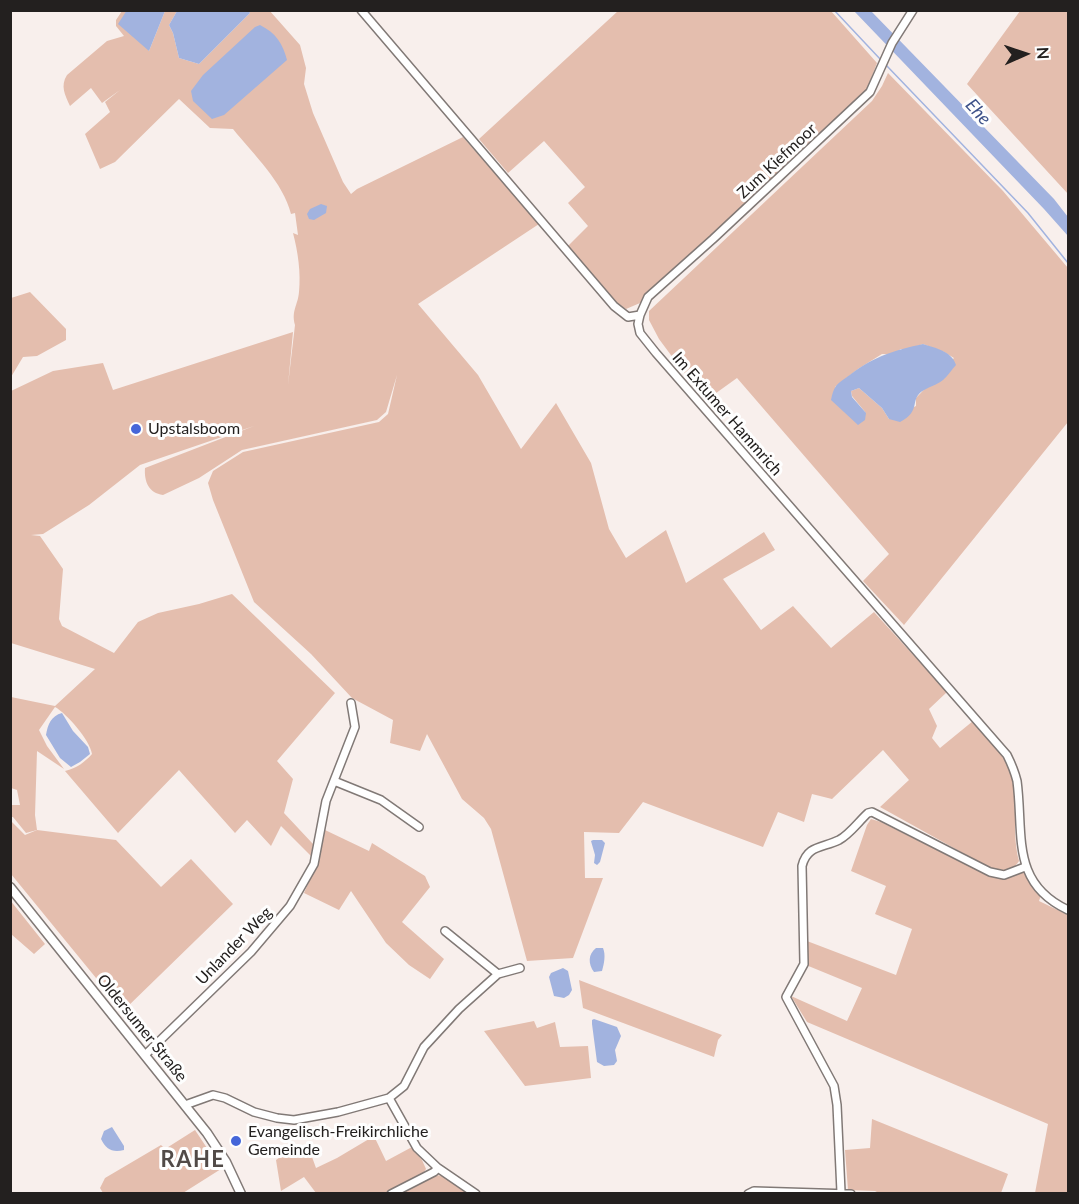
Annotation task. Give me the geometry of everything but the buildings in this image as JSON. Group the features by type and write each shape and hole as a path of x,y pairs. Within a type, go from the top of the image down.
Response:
{"main road":[{"name":"Oldersumer Straße","path":"10,887 185,1105 226,1162 241,1194"}],"street":[{"path":"361,10 614,306 628,317 640,315"},
{"name":"Zum Kiefmoor","path":"640,315 648,297 713,240 870,92 892,43 911,13"},
{"name":"Im Extumer Hammrich","path":"640,315 638,324 640,333 656,353 1008,755 1017,779 1025,867"},
{"name":"Unlander Weg","path":"145,1055 251,952 290,906 314,864 326,801 355,727 351,703"},
{"path":"333,782 381,801 419,827"},
{"path":"841,1192 834,1086 786,997 804,964 802,866 804,858 811,850 839,840 868,813 872,812 990,872 1004,875 1025,867 1044,896 1068,910"},
{"path":"445,931 498,974"},
{"path":"185,1105 213,1095 225,1098 254,1112 294,1120 338,1112 389,1098 405,1086 424,1047 459,1009 498,974 520,968"},
{"path":"389,1098 417,1148 438,1168 476,1194"},
{"path":"391,1194 435,1172 438,1168"},
{"path":"748,1194 754,1191 851,1194"}],"shaded area":[{"path":"269,10 300,45 306,68 304,84 313,113 343,182 351,194 463,137 539,224 418,304 478,375 521,449 556,403 591,463 609,529 626,558 666,530 686,583 764,532 775,550 723,579 761,630 793,606 831,648 874,612 947,692 929,709 937,726 932,738 940,748 973,721 1005,761 1015,798 1015,836 1019,861 1009,870 992,869 880,807 909,780 883,750 832,799 812,794 804,822 778,812 763,847 643,802 619,833 584,832 585,878 603,878 573,958 527,961 491,829 484,818 462,799 427,734 420,751 390,743 393,720 352,698 311,654 254,602 208,483 213,471 243,452 379,422 388,414 397,375 386,412 377,420 242,450 199,478 163,495 154,492 148,486 145,468 254,426 140,465 89,505 43,534 31,535 40,536 63,569 59,619 62,626 114,653 138,622 158,613 232,594 335,693 277,761 293,779 284,813 313,844 311,856 281,826 271,846 247,820 235,833 179,770 118,833 65,771 87,760 92,754 77,728 55,707 39,730 47,746 64,769 37,751 35,815 37,830 26,833 11,817 11,805 20,805 17,790 11,788 11,697 55,706 95,669 11,643 11,391 53,371 103,363 113,390 293,332 288,385 295,325 294,312 300,285 299,262 293,233 298,235 295,213 291,214 275,180 233,129 210,128 179,99 115,162 100,169 85,134 110,112 105,102 120,90 102,103 91,88 70,106 64,90 65,79 107,41 124,36 116,26 116,20 122,11 127,11 149,51 165,11 177,11 169,25 179,58 199,64 250,13 248,11"},
{"path":"618,11 831,11 877,63 867,89 640,303 626,309 617,303 568,246 588,226 568,203 585,187 544,141 508,173 479,139"},
{"path":"1020,11 1068,11 1068,194 967,84"},
{"path":"888,73 1003,191 1068,268 1068,422 904,625 863,581 889,554 737,378 705,401 659,339 649,320 649,311 872,101","holes":["923,344 954,358 916,398 916,406 889,419 882,408 859,388 851,391 852,396 866,413 835,387 882,354 892,354 901,349"]},
{"path":"30,292 66,329 66,340 37,356 23,357 11,377 11,298"},
{"path":"871,819 991,877 1006,877 1023,872 1041,895 1039,901 1068,915 1068,1193 1035,1193 1048,1124 807,1022 791,996 847,1021 862,988 806,965 807,941 896,975 912,929 875,914 886,886 851,871"},
{"path":"11,821 25,835 37,830 116,840 161,887 191,859 233,904 123,1011 11,874"},
{"path":"325,830 369,851 372,843 425,876 430,887 402,922 444,959 430,979 409,965 386,943 351,891 339,910 304,893 316,866"},
{"path":"10,900 45,944 34,954 11,934"},
{"path":"579,980 722,1035 718,1040 714,1057 583,1008"},
{"path":"534,1021 537,1028 555,1022 560,1047 588,1046 591,1078 525,1086 484,1031"},
{"path":"872,1119 1008,1174 1001,1193 881,1194 875,1191 848,1190 845,1150 870,1148"},
{"path":"195,1130 221,1169 183,1193 103,1193 100,1188 105,1178 161,1145 165,1149"},
{"path":"374,1136 386,1161 412,1147 422,1160 426,1169 424,1172 386,1193 316,1193 304,1177 281,1191 276,1160 287,1152 308,1146 316,1168"},
{"path":"436,1175 443,1176 469,1193 406,1194 405,1191"}],"water":[{"path":"127,10 165,11 149,51 118,24"},
{"path":"248,10 250,13 199,64 179,58 169,25 177,11"},
{"path":"854,11 871,11 1054,199 1068,217 1068,236 1044,209"},
{"path":"260,25 278,40 287,60 224,115 212,119 193,101 191,91 203,75"},
{"path":"321,204 327,206 326,213 314,220 309,219 307,214 310,209"},
{"path":"923,344 947,353 956,365 943,380 918,395 911,414 900,422 889,419 882,408 859,388 851,391 852,397 866,413 865,420 858,425 831,400 837,384 868,363 886,354"},
{"path":"62,713 73,731 88,747 90,754 71,767 60,758 46,735 51,721"},
{"path":"602,840 605,843 597,865 594,863 595,855 591,841"},
{"path":"596,948 603,948 604,960 602,971 594,972 590,959 591,953"},
{"path":"563,968 568,971 572,990 564,998 554,996 549,977 551,973"},
{"path":"594,1019 617,1027 621,1036 615,1050 617,1061 614,1065 604,1066 597,1062 592,1024"},
{"path":"112,1127 124,1146 124,1150 110,1149 101,1139 104,1131"}],"waterway":[{"path":"834,10 881,60"},
{"path":"886,65 1028,213 1068,263"}],"place":[{"name":"Upstalsboom","path":"136,429"},
{"name":"Evangelisch-Freikirchliche Gemeinde","path":"236,1141"}],"district":[{"name":"RAHE","path":"193,1160"}],"water label":[{"name":"Ehe","path":"978,112"}]}
